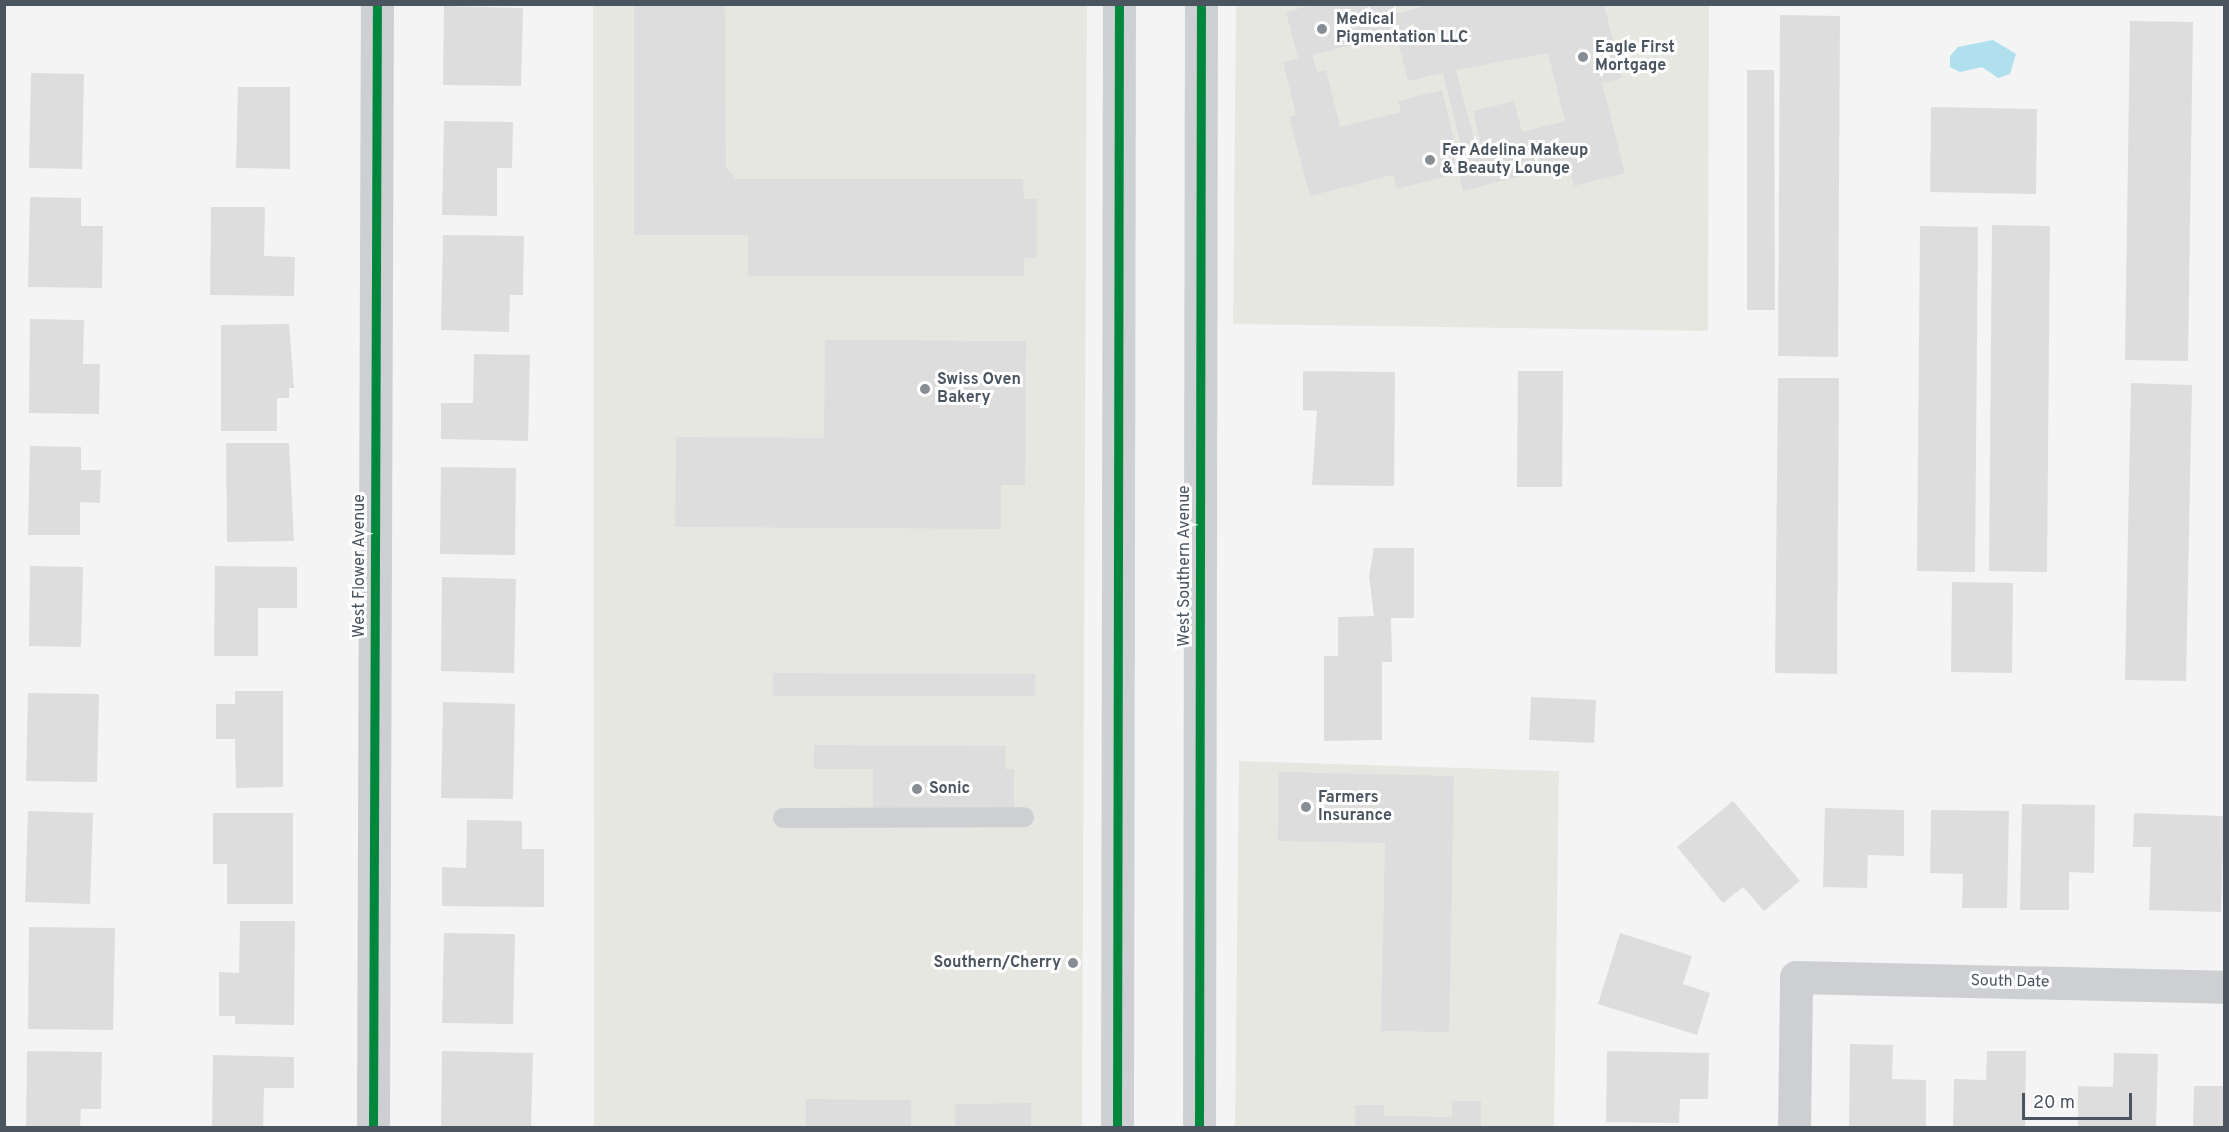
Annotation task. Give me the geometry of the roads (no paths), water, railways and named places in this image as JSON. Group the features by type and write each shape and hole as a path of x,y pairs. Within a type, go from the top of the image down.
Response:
{"main road":[{"path":"1117,1128 1119,4"},
{"name":"West Southern Avenue","path":"1199,1128 1201,4"}],"street":[{"name":"West Flower Avenue","path":"373,1128 377,4"},
{"name":"South Date","path":"1794,1128 1796,977 2224,987"}],"lane":[{"path":"783,818 1024,817"}],"water":[{"path":"1993,40 2016,54 2010,74 1998,78 1982,67 1960,72 1950,67 1950,56 1958,47"}],"place":[{"name":"Medical Pigmentation LLC","path":"1322,29"},
{"name":"Eagle First Mortgage","path":"1583,57"},
{"name":"Fer Adelina Makeup & Beauty Lounge","path":"1430,160"},
{"name":"Swiss Oven Bakery","path":"925,389"},
{"name":"Sonic","path":"917,789"},
{"name":"Farmers Insurance","path":"1306,807"},
{"name":"Southern/Cherry","path":"1073,963"}]}
